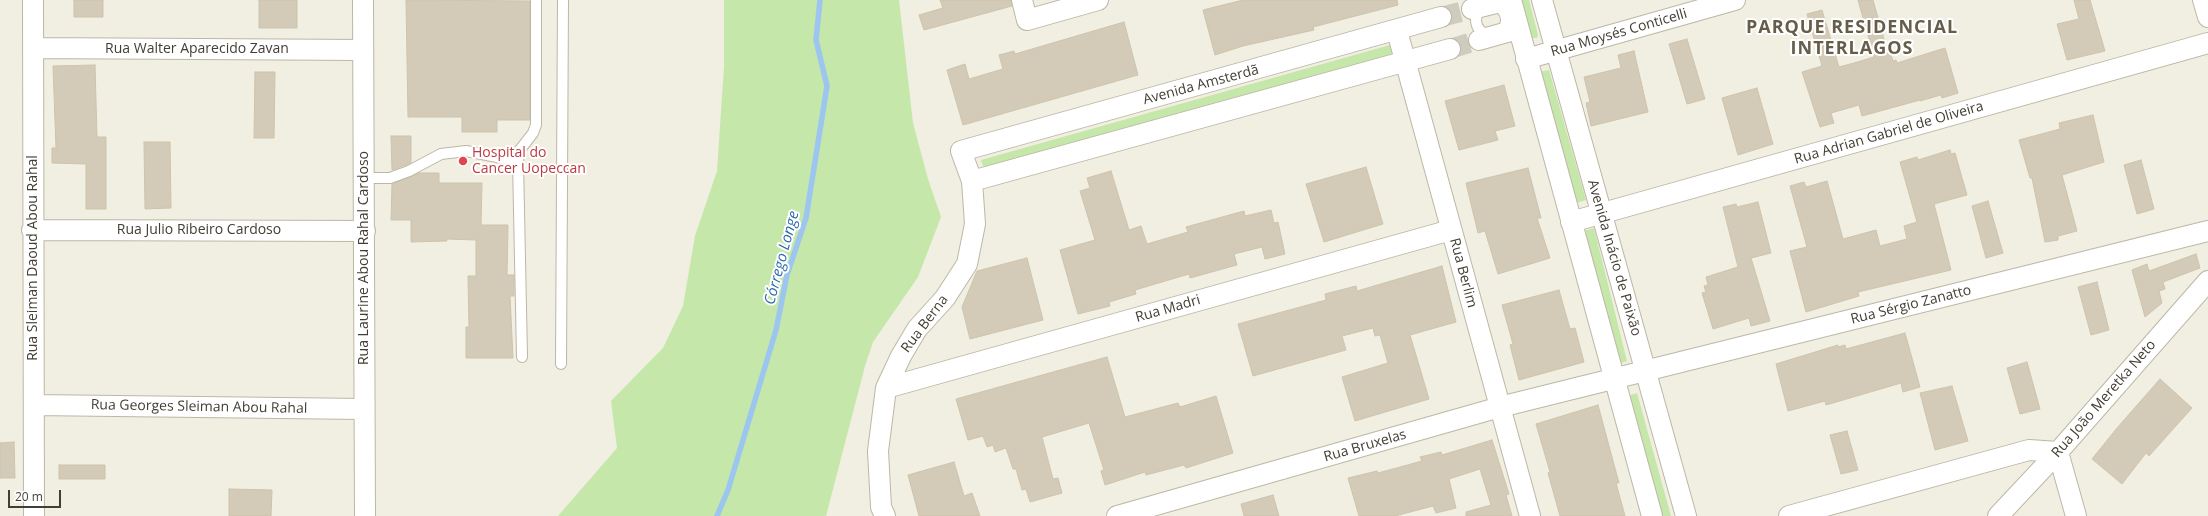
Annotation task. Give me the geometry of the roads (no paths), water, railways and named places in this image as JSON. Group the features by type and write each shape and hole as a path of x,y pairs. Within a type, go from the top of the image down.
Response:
{"street":[{"name":"Rua Sleiman Daoud Abou Rahal","path":"33,0 32,230 34,516"},
{"name":"Rua Laurine Abou Rahal Cardoso","path":"363,0 362,50 365,231 364,516"},
{"path":"1022,0 1027,20 1098,0"},
{"path":"1479,8 1510,0 1652,516"},
{"name":"Avenida Inácio de Paixão","path":"1542,0 1601,214 1647,371 1686,516"},
{"name":"Rua Moysés Conticelli","path":"1526,59 1735,0"},
{"path":"2203,0 2208,17"},
{"name":"Avenida Amsterdã","path":"961,151 1397,31 1441,17"},
{"path":"1487,38 1518,29"},
{"name":"Rua Berlim","path":"1397,31 1530,516"},
{"name":"Rua Adrian Gabriel de Oliveira","path":"1571,222 2208,43"},
{"name":"Rua Walter Aparecido Zavan","path":"32,48 362,50"},
{"path":"972,181 1450,48"},
{"name":"Rua Berna","path":"885,516 882,507 878,451 886,388 901,356 917,329 945,298 967,264 975,224 972,181 961,151"},
{"name":"Rua Julio Ribeiro Cardoso","path":"32,230 365,231"},
{"name":"Rua Madri","path":"886,388 1451,230"},
{"name":"Rua Sérgio Zanatto","path":"1613,378 1647,371 2208,231"},
{"name":"Rua João Meretka Neto","path":"1998,516 2058,452 2208,280"},
{"name":"Rua Bruxelas","path":"1117,516 1500,408 1613,378"},
{"name":"Rua Georges Sleiman Abou Rahal","path":"34,405 364,409"},
{"path":"1789,516 2029,450 2058,452 2076,516"}],"lane":[{"path":"522,357 518,161 519,151 533,133 536,125 536,0"},
{"path":"561,364 563,0"},
{"path":"1497,7 1504,14 1505,19 1503,29 1487,38 1480,31 1476,21 1479,8 1497,7"},
{"path":"364,178 390,178 409,172 441,154 466,151 518,161"}],"waterway":[{"name":"Córrego Longe","path":"717,516 728,490 776,330 787,275 806,218 827,86 816,40 820,0"}],"tunnel":[{"path":"1441,17 1472,9"},
{"path":"1450,49 1479,40"}],"place":[{"name":"Hospital do Cancer Uopeccan","path":"463,161"}],"district":[{"name":"PARQUE RESIDENCIAL INTERLAGOS","path":"1852,38"}]}
